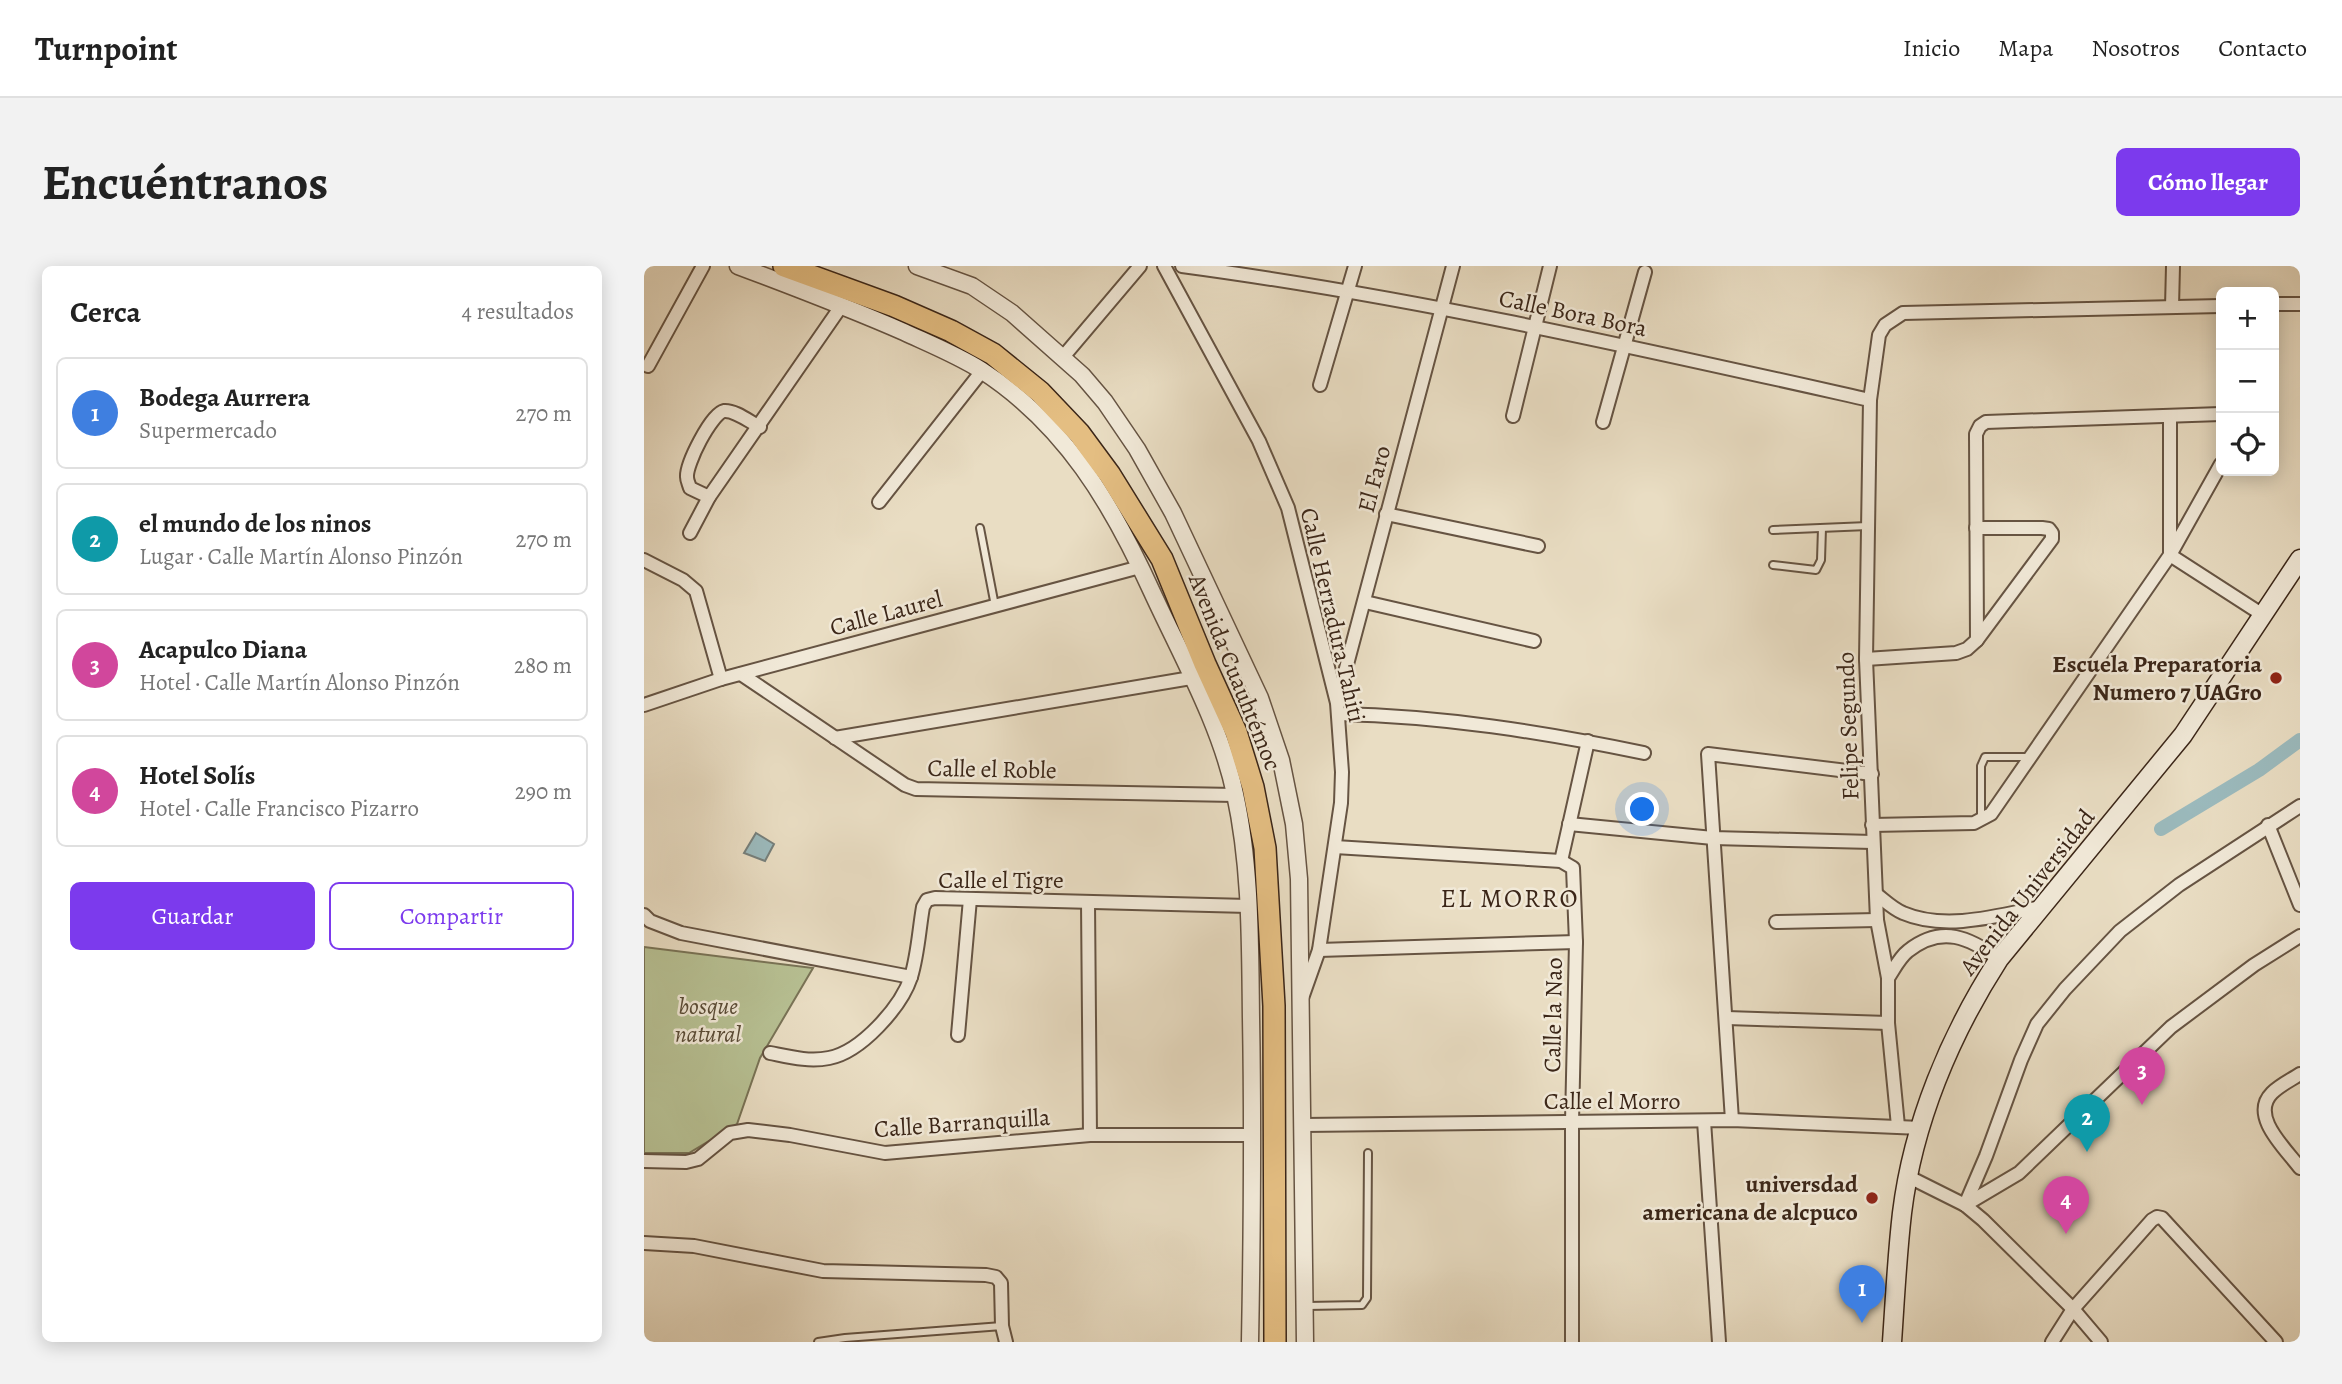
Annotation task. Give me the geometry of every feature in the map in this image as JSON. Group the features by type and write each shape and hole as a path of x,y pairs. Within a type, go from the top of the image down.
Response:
{"main road":[{"name":"Avenida Cuauhtémoc","path":"784,266 894,306 951,331 993,354 1040,392 1079,433 1110,475 1162,559 1236,732 1253,787 1265,848 1274,1006 1275,1342"},
{"name":"Avenida Cuauhtémoc","path":"825,266 897,292 960,320 1002,343 1049,382 1087,421 1123,471 1172,554 1242,716 1264,789 1278,849 1283,892 1287,1342"},
{"name":"Avenida Universidad","path":"1892,1342 1902,1212 1909,1177 1939,1073 1957,1032 2000,959 2183,735 2300,559"}],"street":[{"path":"648,366 703,266"},
{"path":"738,266 842,305 929,343 982,371 1035,413 1063,441 1093,481 1140,567 1225,755 1236,794 1248,906 1253,1135 1251,1342"},
{"path":"917,266 972,286 1012,313 1063,357 1105,401 1137,449 1173,513 1260,698 1281,760 1294,824 1299,879 1305,1342"},
{"path":"1063,357 1140,266"},
{"name":"Calle Herradura Tahiti","path":"1164,266 1259,441 1288,508 1338,708 1342,772 1335,847 1319,950 1302,999"},
{"name":"Calle Bora Bora","path":"1182,266 1256,271 1442,307 1870,400"},
{"path":"1320,385 1355,266"},
{"name":"El Faro","path":"1338,708 1386,514 1453,266"},
{"path":"1513,416 1550,266"},
{"path":"2173,266 2172,307 2216,306"},
{"path":"1603,422 1645,272"},
{"path":"2279,304 2300,304"},
{"path":"690,533 709,497 842,305"},
{"name":"Felipe Segundo","path":"1898,1126 1888,1023 1888,978 1877,920 1866,659 1870,400 1877,344 1885,325 1903,313 2172,307"},
{"path":"879,502 982,371"},
{"path":"709,497 690,488 686,475 702,436 713,418 721,412 730,411 760,427"},
{"path":"1977,640 1976,434 1980,426 1986,422 2216,414"},
{"path":"2170,416 2171,555"},
{"path":"1872,825 1973,823 1991,814 2171,555 2216,473"},
{"path":"1386,514 1538,546"},
{"path":"1866,659 1956,653 1967,649 1977,640 2049,544 2052,533 2049,529 2042,528 1976,527"},
{"path":"2171,555 2263,615"},
{"path":"646,562 683,580 696,591 721,679"},
{"name":"Calle Laurel","path":"644,705 721,679 1140,567"},
{"path":"1365,602 1534,641"},
{"name":"Calle el Roble","path":"741,674 905,785 916,789 1236,794"},
{"path":"835,738 1191,678"},
{"path":"1338,708 1468,722 1588,741 1644,753"},
{"path":"1335,847 1561,861 1588,741"},
{"path":"1732,1121 1708,754 1872,774"},
{"path":"1965,1205 2037,1024 2065,989 2120,931 2179,885 2300,806"},
{"path":"1569,824 1713,838 1873,842"},
{"path":"2268,825 2300,905"},
{"name":"Calle la Nao","path":"1561,861 1573,868 1576,942 1572,1122 1572,1342"},
{"path":"1876,894 1901,912 1941,922 1991,917 2041,907"},
{"name":"Calle el Tigre","path":"770,1053 808,1060 830,1058 850,1052 888,1016 900,1000 911,977 923,907 927,900 935,898 1248,906"},
{"path":"958,1035 970,899"},
{"path":"1088,902 1090,1135"},
{"path":"644,915 650,921 681,933 911,977"},
{"path":"1776,922 1877,920"},
{"path":"1941,922 1941,936"},
{"path":"1888,978 1908,951 1927,940 1941,936 1961,937 1978,944 2000,959"},
{"path":"1965,1205 2019,1173 2171,1027 2254,965 2300,936"},
{"path":"1319,950 1576,942"},
{"path":"1727,1018 1888,1023"},
{"path":"2300,1074 2272,1093 2264,1106 2264,1121 2300,1168"},
{"path":"1704,1121 1719,1342"},
{"name":"Calle el Morro","path":"1303,1125 1732,1121 1921,1128"},
{"name":"Calle Barranquilla","path":"644,1161 686,1162 698,1159 730,1133 748,1130 885,1153 1090,1135 1253,1135"},
{"path":"1909,1177 1965,1205 1983,1220 2073,1309 2101,1342"},
{"path":"2052,1342 2073,1309 2143,1229 2157,1217 2162,1218 2276,1342"},
{"path":"644,1243 694,1246 823,1270 996,1277 1001,1283 1002,1326 1006,1342"}],"lane":[{"path":"1773,530 1868,526"},
{"path":"980,528 996,606"},
{"path":"1773,565 1816,570 1821,560 1822,528"},
{"path":"1982,820 1981,766 1985,757 2031,757"},
{"path":"1305,1306 1362,1305 1367,1298 1368,1153"},
{"path":"818,1342 1002,1326"}],"green space":[{"name":"bosque natural","path":"644,947 813,968 760,1058 737,1124 689,1153 644,1153"}],"water":[{"path":"756,833 774,844 765,861 744,853"}],"waterway":[{"path":"2161,829 2259,770 2300,740"}],"place":[{"name":"Escuela Preparatoria Numero 7 UAGro","path":"2276,678"},
{"name":"Acapulco Diana","path":"2142,1105"},
{"name":"el mundo de los ninos","path":"2087,1152"},
{"name":"universdad americana de alcpuco","path":"1872,1198"},
{"name":"Hotel Solís","path":"2066,1234"},
{"name":"Bodega Aurrera","path":"1862,1323"}],"district":[{"name":"EL MORRO","path":"1510,898"}]}
